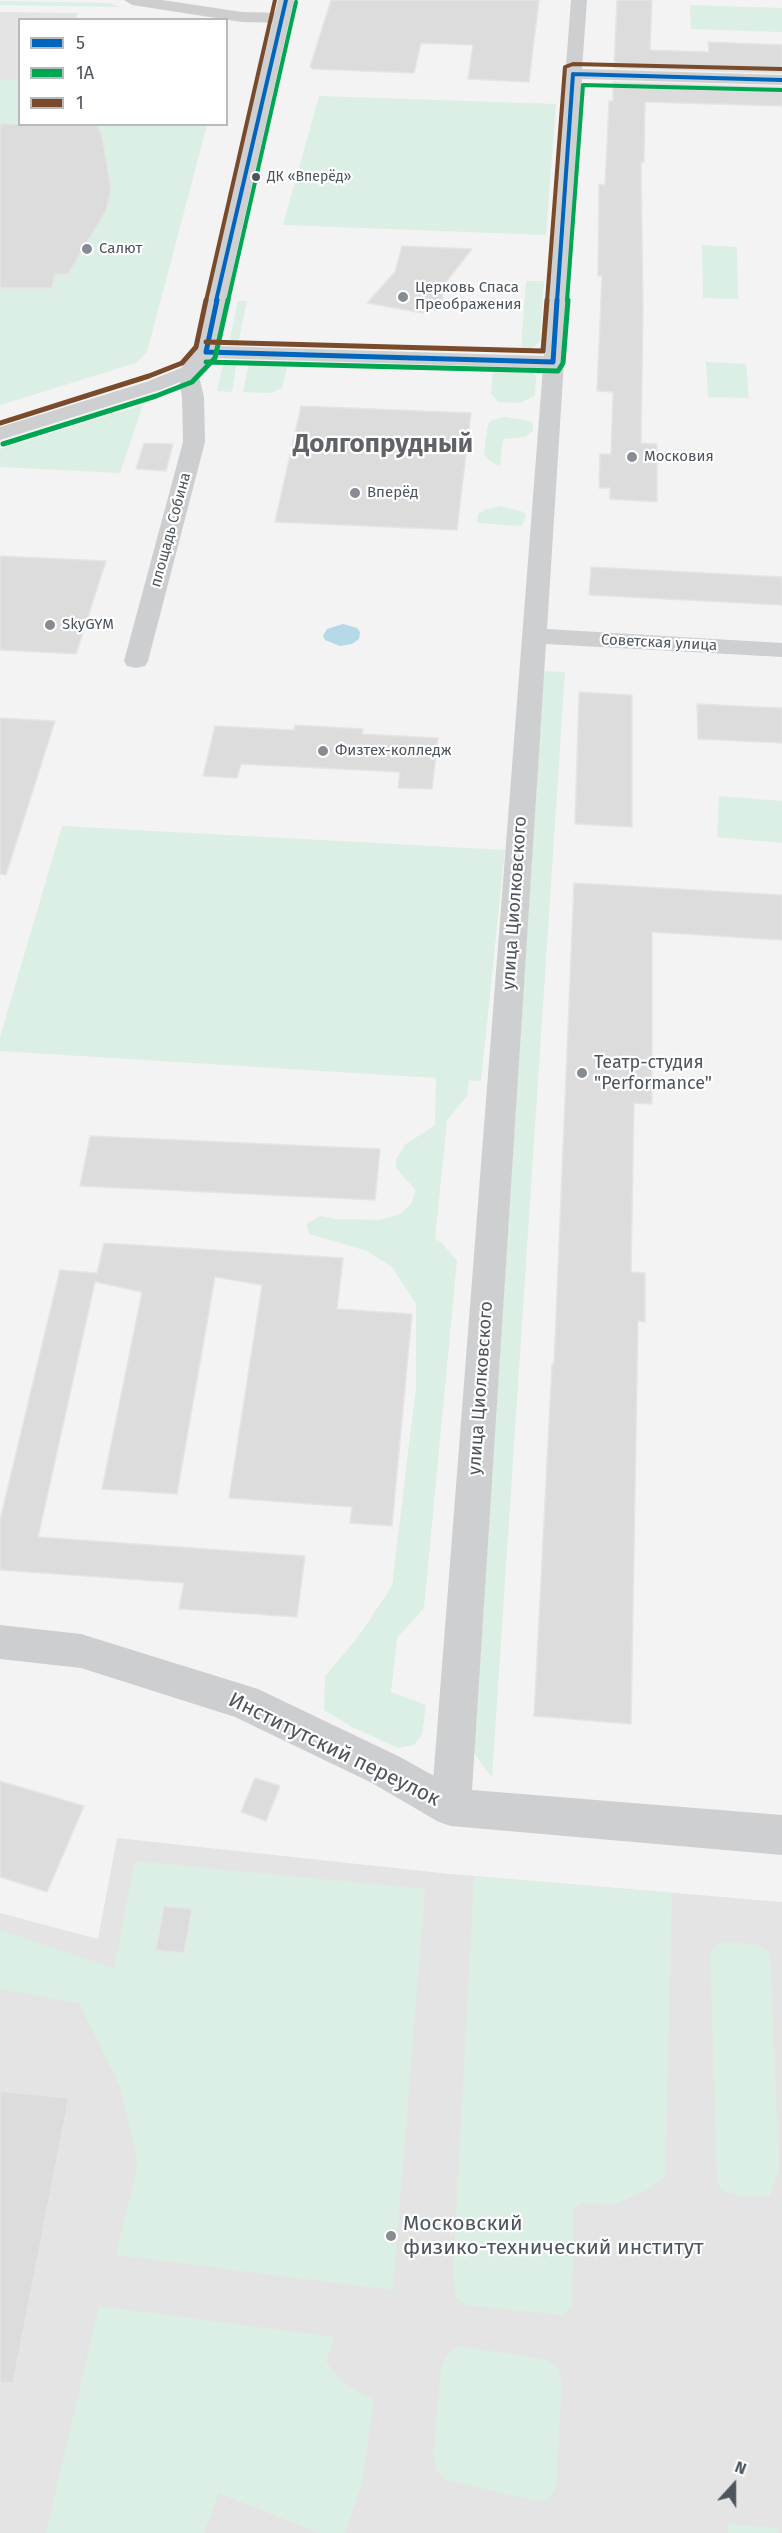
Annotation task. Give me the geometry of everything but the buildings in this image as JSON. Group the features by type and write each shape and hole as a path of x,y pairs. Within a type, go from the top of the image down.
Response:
{"street":[{"path":"0,434 153,386 188,372 206,352 226,255 285,9 242,17 116,0"},
{"name":"улица Циолковского","path":"451,1807 536,636 579,0"},
{"path":"573,74 782,80"},
{"path":"206,352 553,362"},
{"name":"площадь Собина","path":"136,661 194,442 193,397 188,372"},
{"name":"Советская улица","path":"536,636 782,650"},
{"name":"Институтский переулок","path":"0,1642 81,1651 244,1702 386,1770 451,1807 782,1835"}],"shaded area":[{"path":"0,12 78,13 76,18 18,18 18,80 0,80"},
{"name":"Московский физико-технический институт","path":"117,1838 450,1874 782,1902 782,2533 0,2533 0,1913 98,1939"}],"green space":[{"path":"0,1 109,3 121,7 0,5"},
{"path":"690,5 782,8 782,32 691,29"},
{"name":"Салют","path":"0,80 18,80 18,126 207,126 147,352 136,363 0,405"},
{"path":"319,96 556,104 546,235 283,225"},
{"path":"702,245 737,247 738,299 703,298"},
{"path":"526,281 544,281 540,341 534,347 521,351"},
{"path":"238,301 247,301 238,344 230,339"},
{"path":"237,359 232,392 217,391 223,364"},
{"path":"706,362 746,364 749,398 708,397"},
{"path":"249,363 288,363 282,388 271,393 243,392"},
{"path":"519,368 525,368 536,376 535,395 520,403 498,402 491,394 493,370 518,371"},
{"path":"143,405 120,473 0,467 0,449"},
{"path":"505,417 530,421 533,424 533,431 524,437 503,439 500,466 488,460 484,453 488,424 492,420"},
{"path":"500,506 521,511 526,515 522,526 477,523 478,514"},
{"path":"544,671 565,672 492,1778 474,1753"},
{"path":"719,796 782,801 782,843 717,837"},
{"path":"62,826 505,850 481,1081 469,1080 467,1096 447,1120 435,1239 441,1242 457,1261 424,1608 397,1638 391,1692 426,1705 422,1735 414,1745 398,1748 352,1727 324,1710 325,1676 358,1637 392,1586 416,1387 416,1304 392,1267 367,1251 309,1234 307,1224 320,1216 335,1219 380,1220 400,1214 412,1203 415,1190 396,1168 396,1159 406,1144 435,1125 436,1078 0,1051 0,1037"},
{"path":"135,1861 425,1889 393,2290 116,2255 138,2163 120,2086 79,2003 0,1989 0,1930 114,1968"},
{"path":"474,1876 672,1893 665,2176 650,2189 614,2204 581,2203 574,2209 572,2306 562,2315 465,2305 456,2298 453,2272"},
{"path":"718,1943 759,1945 770,1953 779,2167 770,2196 743,2197 721,2190 717,2179 710,1953"},
{"path":"99,2306 334,2337 326,2361 341,2382 374,2400 362,2482 345,2533 319,2533 219,2493 204,2533 46,2533"},
{"path":"459,2346 547,2360 558,2368 562,2380 556,2487 548,2499 537,2501 447,2480 437,2471 433,2456 441,2368 447,2355"},
{"path":"728,2524 778,2528 778,2533 728,2533"}],"water":[{"path":"343,624 357,628 360,632 359,639 352,644 340,646 325,640 323,636 327,629"}],"transit line":[{"name":"1","path":"0,423 149,376 182,363 196,347 275,0"},
{"name":"5","path":"206,352 226,255 286,0"},
{"name":"1А","path":"3,444 156,396 192,382 215,358 296,2"},
{"name":"1","path":"206,342 543,351 565,67 573,64 782,69"},
{"name":"5","path":"573,74 782,80"},
{"name":"5","path":"553,362 573,74"},
{"name":"1А","path":"206,362 558,371 563,363 583,85 782,90"},
{"name":"5","path":"206,352 553,362"}],"place":[{"name":"ДК «Вперёд»","path":"256,177"},
{"name":"Салют","path":"87,249"},
{"name":"Церковь Спаса Преображения","path":"403,297"},
{"name":"Московия","path":"632,457"},
{"name":"Вперёд","path":"355,493"},
{"name":"SkyGYM","path":"50,625"},
{"name":"Физтех-колледж","path":"323,751"},
{"name":"Театр-студия \"Performance\"","path":"582,1073"},
{"name":"Московский физико-технический институт","path":"391,2236"}],"district":[{"name":"Долгопрудный","path":"383,445"}]}
